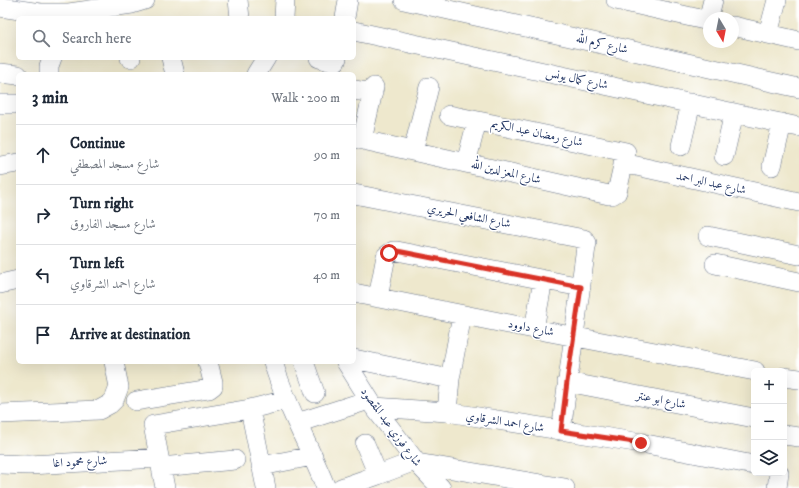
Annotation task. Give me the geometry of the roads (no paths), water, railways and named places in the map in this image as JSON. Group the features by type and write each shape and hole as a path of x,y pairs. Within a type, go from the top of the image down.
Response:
{"street":[{"path":"238,0 240,16"},
{"path":"345,16 348,0"},
{"name":"شارع كرم الله","path":"404,0 799,88"},
{"path":"616,0 646,3 703,19"},
{"path":"710,12 713,0"},
{"path":"768,34 777,0"},
{"path":"0,8 40,13 139,5"},
{"path":"739,27 799,40"},
{"name":"شارع كمال يونس","path":"356,31 790,125"},
{"path":"49,72 51,60"},
{"path":"172,60 174,72"},
{"path":"257,72 265,60"},
{"path":"326,60 333,62 336,60"},
{"path":"0,73 16,75"},
{"path":"413,151 429,87"},
{"path":"356,90 374,90 358,139"},
{"path":"0,104 16,104"},
{"path":"681,146 691,104"},
{"path":"724,156 734,113"},
{"name":"شارع رمضان عبد الكريم","path":"449,114 624,158"},
{"path":"466,163 477,121"},
{"path":"772,166 790,125"},
{"name":"شارع المعز لدين الله","path":"358,139 611,196 617,192 624,158"},
{"name":"شارع عبد البر احمد","path":"624,158 799,202"},
{"path":"0,166 16,163"},
{"name":"شارع الشافعي الحريري","path":"356,194 584,239 587,243 581,287"},
{"path":"708,236 799,256"},
{"path":"378,298 386,256 392,251 581,287 561,431"},
{"path":"715,264 799,282"},
{"path":"0,284 16,280"},
{"path":"534,329 543,280"},
{"name":"شارع داوود","path":"356,293 751,370"},
{"path":"447,412 450,379 462,315"},
{"path":"356,359 450,379"},
{"path":"136,401 209,389 213,386 213,382 208,364"},
{"path":"274,364 286,400 313,456 326,488"},
{"path":"305,364 315,393"},
{"name":"شارع فوزي عبد المقصود","path":"347,364 372,404 416,462 441,488"},
{"path":"0,414 99,410 114,400 119,387 116,369"},
{"path":"787,377 799,379"},
{"name":"شارع ابو عنتر","path":"567,382 751,417"},
{"path":"165,488 153,425 250,409 286,400"},
{"path":"297,423 372,404"},
{"name":"شارع احمد الشرقاوي","path":"372,404 447,412 641,443 751,464"},
{"path":"250,409 266,488"},
{"path":"787,435 799,437"},
{"path":"365,444 378,475"},
{"path":"261,466 313,456"},
{"name":"شارع محمود اغا","path":"0,464 30,465 234,460"},
{"path":"341,488 416,462 540,486 565,488"},
{"path":"777,488 779,476"}]}
